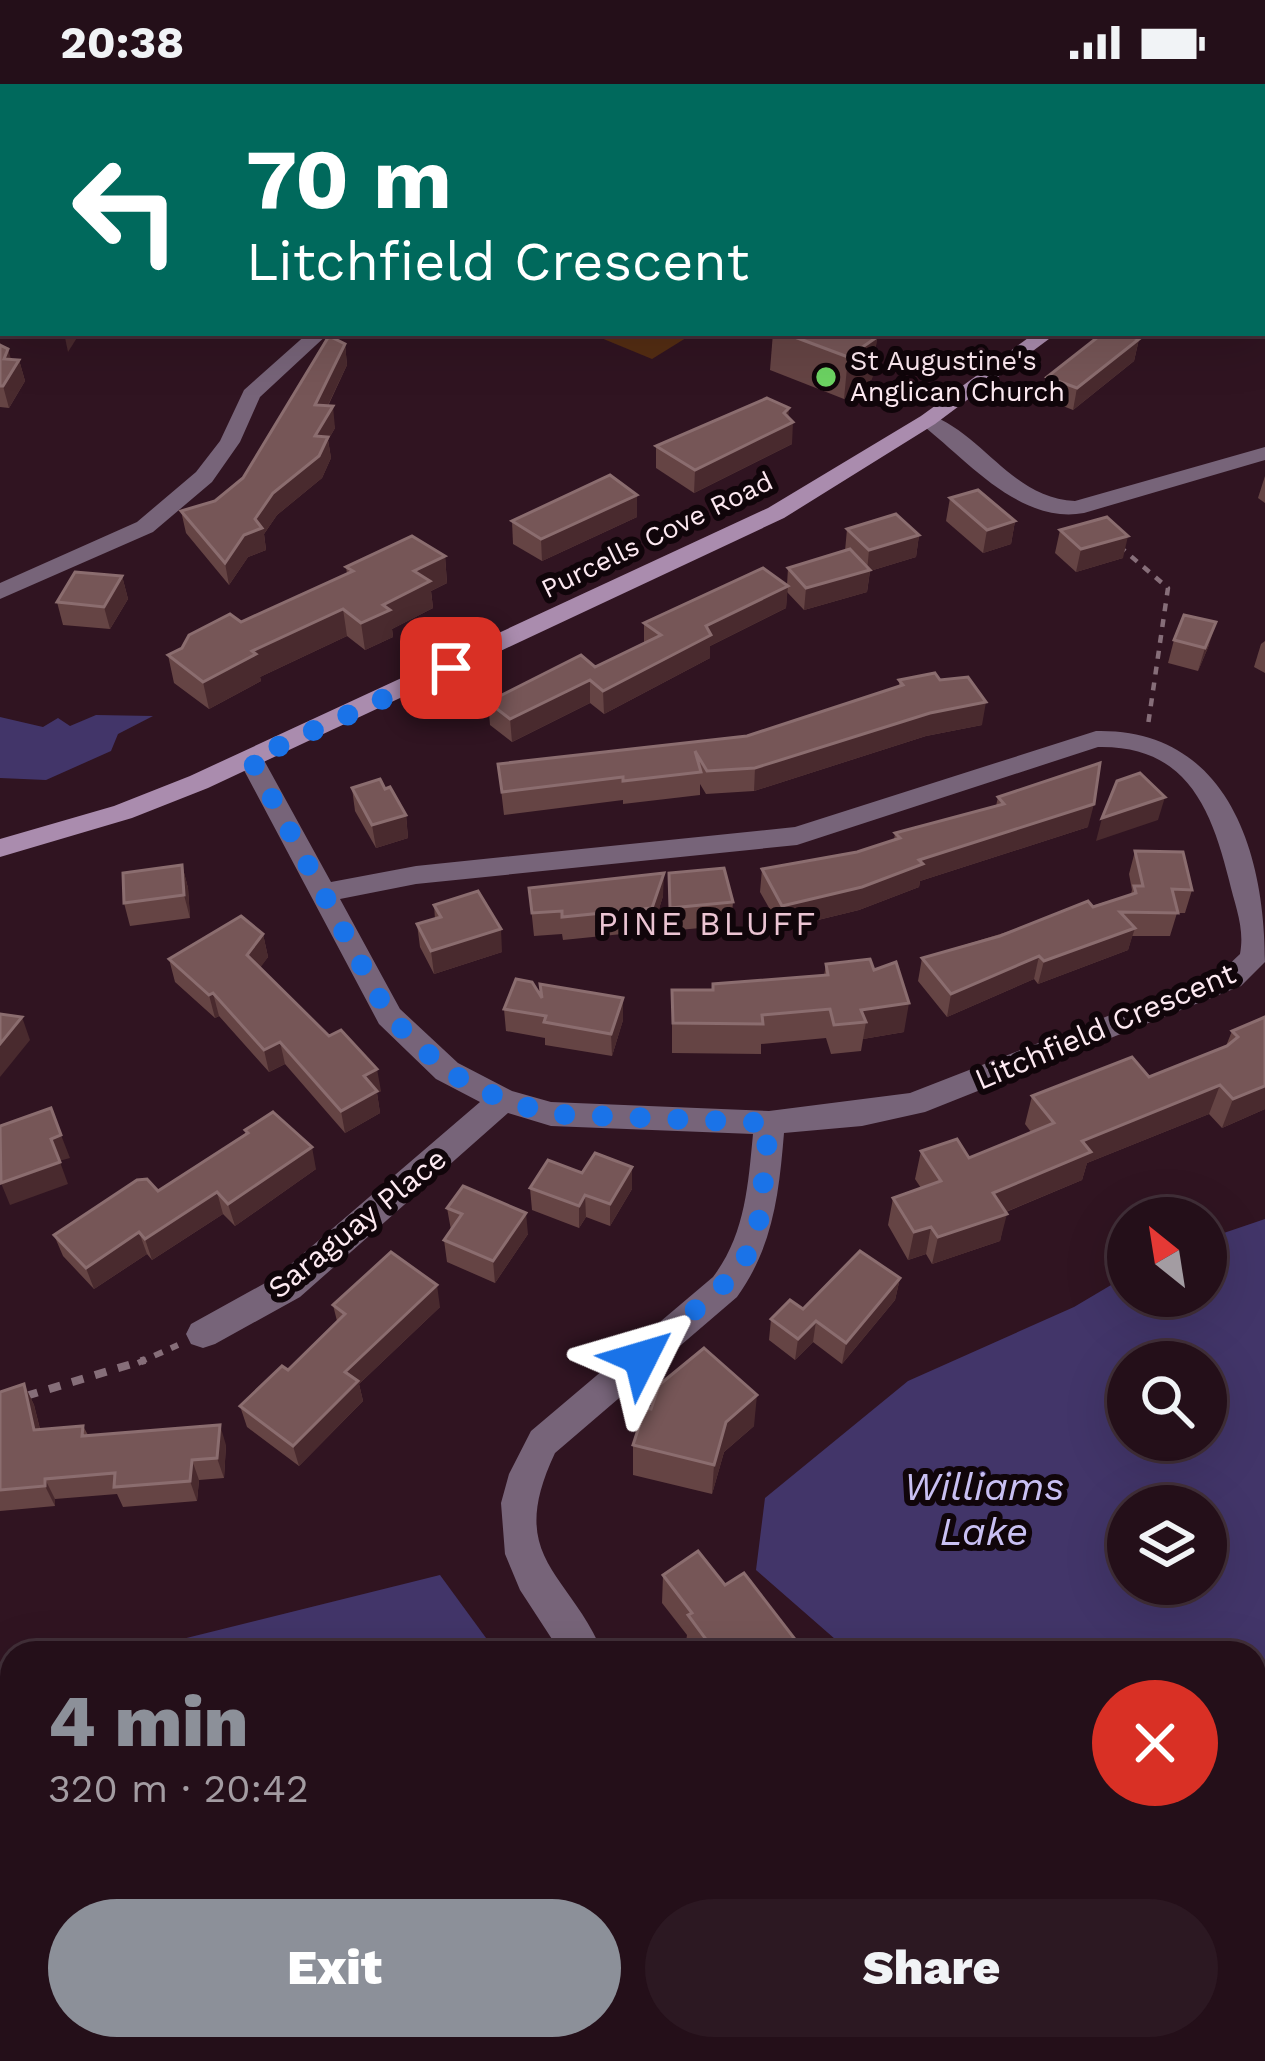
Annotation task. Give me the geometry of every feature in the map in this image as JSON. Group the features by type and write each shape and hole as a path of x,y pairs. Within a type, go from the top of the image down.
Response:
{"main road":[{"name":"Purcells Cove Road","path":"0,848 123,812 251,759 776,513 928,420 1043,336"}],"street":[{"path":"0,592 145,527 203,477 230,442 251,394 316,336"},
{"path":"928,420 1026,499 1051,508 1076,508 1265,453"},
{"name":"Litchfield Crescent","path":"251,759 389,1016 446,1071 503,1100 551,1114 769,1123 914,1104 1218,985 1248,966 1257,949 1256,929 1226,818 1194,774 1146,745 1096,739 797,836 416,875 324,893"},
{"name":"Saraguay Place","path":"203,1334 288,1287 503,1100"},
{"path":"575,1641 537,1589 522,1557 515,1533 524,1473 543,1442 742,1268 760,1217 769,1123"}],"path":[{"path":"1076,508 1168,588 1146,745"},
{"path":"22,1397 136,1364 203,1334"}],"shaded area":[{"path":"596,336 689,336 652,359"}],"water":[{"path":"96,715 153,716 118,734 111,751 46,780 0,778 0,717 43,727 58,718 70,726"},
{"name":"Williams Lake","path":"1265,1219 1265,1641 837,1641 756,1570 765,1498 908,1381 1074,1307 1107,1287 1107,1317 1227,1317 1227,1232"},
{"path":"440,1575 488,1641 174,1641"}],"building":[{"path":"329,336 345,344 315,405 333,406 315,436 328,437 319,456 273,493 255,519 262,528 244,535 225,563 181,511 215,501 243,478"},
{"path":"792,336 877,337 848,357"},
{"path":"1099,336 1139,339 1077,388 1047,377"},
{"path":"0,345 8,349 4,359 19,360 3,386 0,386"},
{"path":"767,398 789,408 784,413 793,422 695,470 656,446"},
{"path":"610,475 637,495 541,539 512,521"},
{"path":"978,490 1015,521 987,530 950,498"},
{"path":"896,514 919,535 869,550 847,529"},
{"path":"1107,517 1128,536 1081,549 1060,530"},
{"path":"412,536 445,556 414,571 430,581 383,605 390,610 361,623 343,609 252,651 256,654 203,682 168,655 182,648 189,635 230,614 241,622 353,571 346,567"},
{"path":"850,549 870,570 806,588 788,568"},
{"path":"763,568 788,586 706,626 711,635 603,691 590,680 510,719 488,702 581,655 595,667 661,635 644,623"},
{"path":"75,572 122,576 104,607 57,602"},
{"path":"1184,615 1216,622 1205,648 1174,640"},
{"path":"935,673 940,680 968,677 986,702 930,713 755,768 707,771 695,751 701,772 502,792 498,764 747,736 903,685 899,680"},
{"path":"1100,763 1094,804 919,860 923,864 862,887 782,906 762,869 857,852 900,838 895,833 1004,804 998,797"},
{"path":"1140,773 1165,797 1102,818 1117,781"},
{"path":"380,779 406,815 372,825 352,788"},
{"path":"1135,851 1183,852 1192,890 1172,889 1178,913 1120,912 1135,928 1044,961 1039,956 951,994 922,958 1000,936 1088,901 1093,907 1136,893 1134,886 1143,886"},
{"path":"182,865 184,895 124,903 123,873"},
{"path":"724,868 733,902 670,908 669,873"},
{"path":"664,873 652,908 562,917 562,911 532,913 529,888"},
{"path":"478,891 501,929 431,951 417,924 441,917 434,905"},
{"path":"241,916 263,934 247,955 329,1036 341,1030 377,1069 364,1076 377,1091 341,1111 280,1042 264,1050 213,993 209,995 169,959"},
{"path":"870,959 874,970 896,962 909,1003 861,1010 866,1022 834,1025 830,1009 762,1015 763,1024 673,1023 672,990 713,990 713,984 828,975 826,964"},
{"path":"516,979 532,982 542,998 540,984 623,998 611,1034 504,1009"},
{"path":"0,1014 22,1017 0,1044"},
{"path":"1265,1017 1265,1086 1233,1099 1220,1085 1082,1141 1091,1152 993,1193 1007,1214 938,1237 931,1227 914,1232 893,1198 941,1181 921,1151 957,1139 969,1158 1054,1123 1032,1096 1132,1057 1149,1077 1227,1046 1238,1037 1232,1031"},
{"path":"51,1108 61,1135 51,1139 60,1162 1,1183 0,1126"},
{"path":"273,1112 312,1147 228,1204 217,1192 145,1239 139,1232 86,1268 54,1235 137,1180 147,1179 158,1191"},
{"path":"595,1153 632,1167 610,1204 585,1195 579,1206 530,1188 548,1160 582,1173"},
{"path":"463,1186 526,1213 493,1261 444,1240 462,1214 447,1208"},
{"path":"860,1251 900,1278 846,1343 816,1321 798,1339 771,1319 790,1300 803,1309"},
{"path":"391,1252 437,1285 345,1372 358,1381 293,1446 240,1406 282,1366 288,1370 345,1314 333,1305"},
{"path":"704,1348 757,1395 726,1422 714,1465 633,1445 645,1408 651,1409 659,1385"},
{"path":"24,1384 34,1430 83,1426 82,1436 220,1425 217,1458 192,1460 190,1481 114,1487 115,1473 45,1479 45,1486 0,1490 0,1392"},
{"path":"698,1551 725,1585 744,1573 794,1638 707,1641 663,1575"}],"place":[{"name":"St Augustine's Anglican Church","path":"826,377"}],"district":[{"name":"PINE BLUFF","path":"708,923"}],"route":[{"path":"451,668 251,759 389,1016 446,1071 503,1100 551,1114 769,1123 760,1217 742,1268 641,1358"}]}
